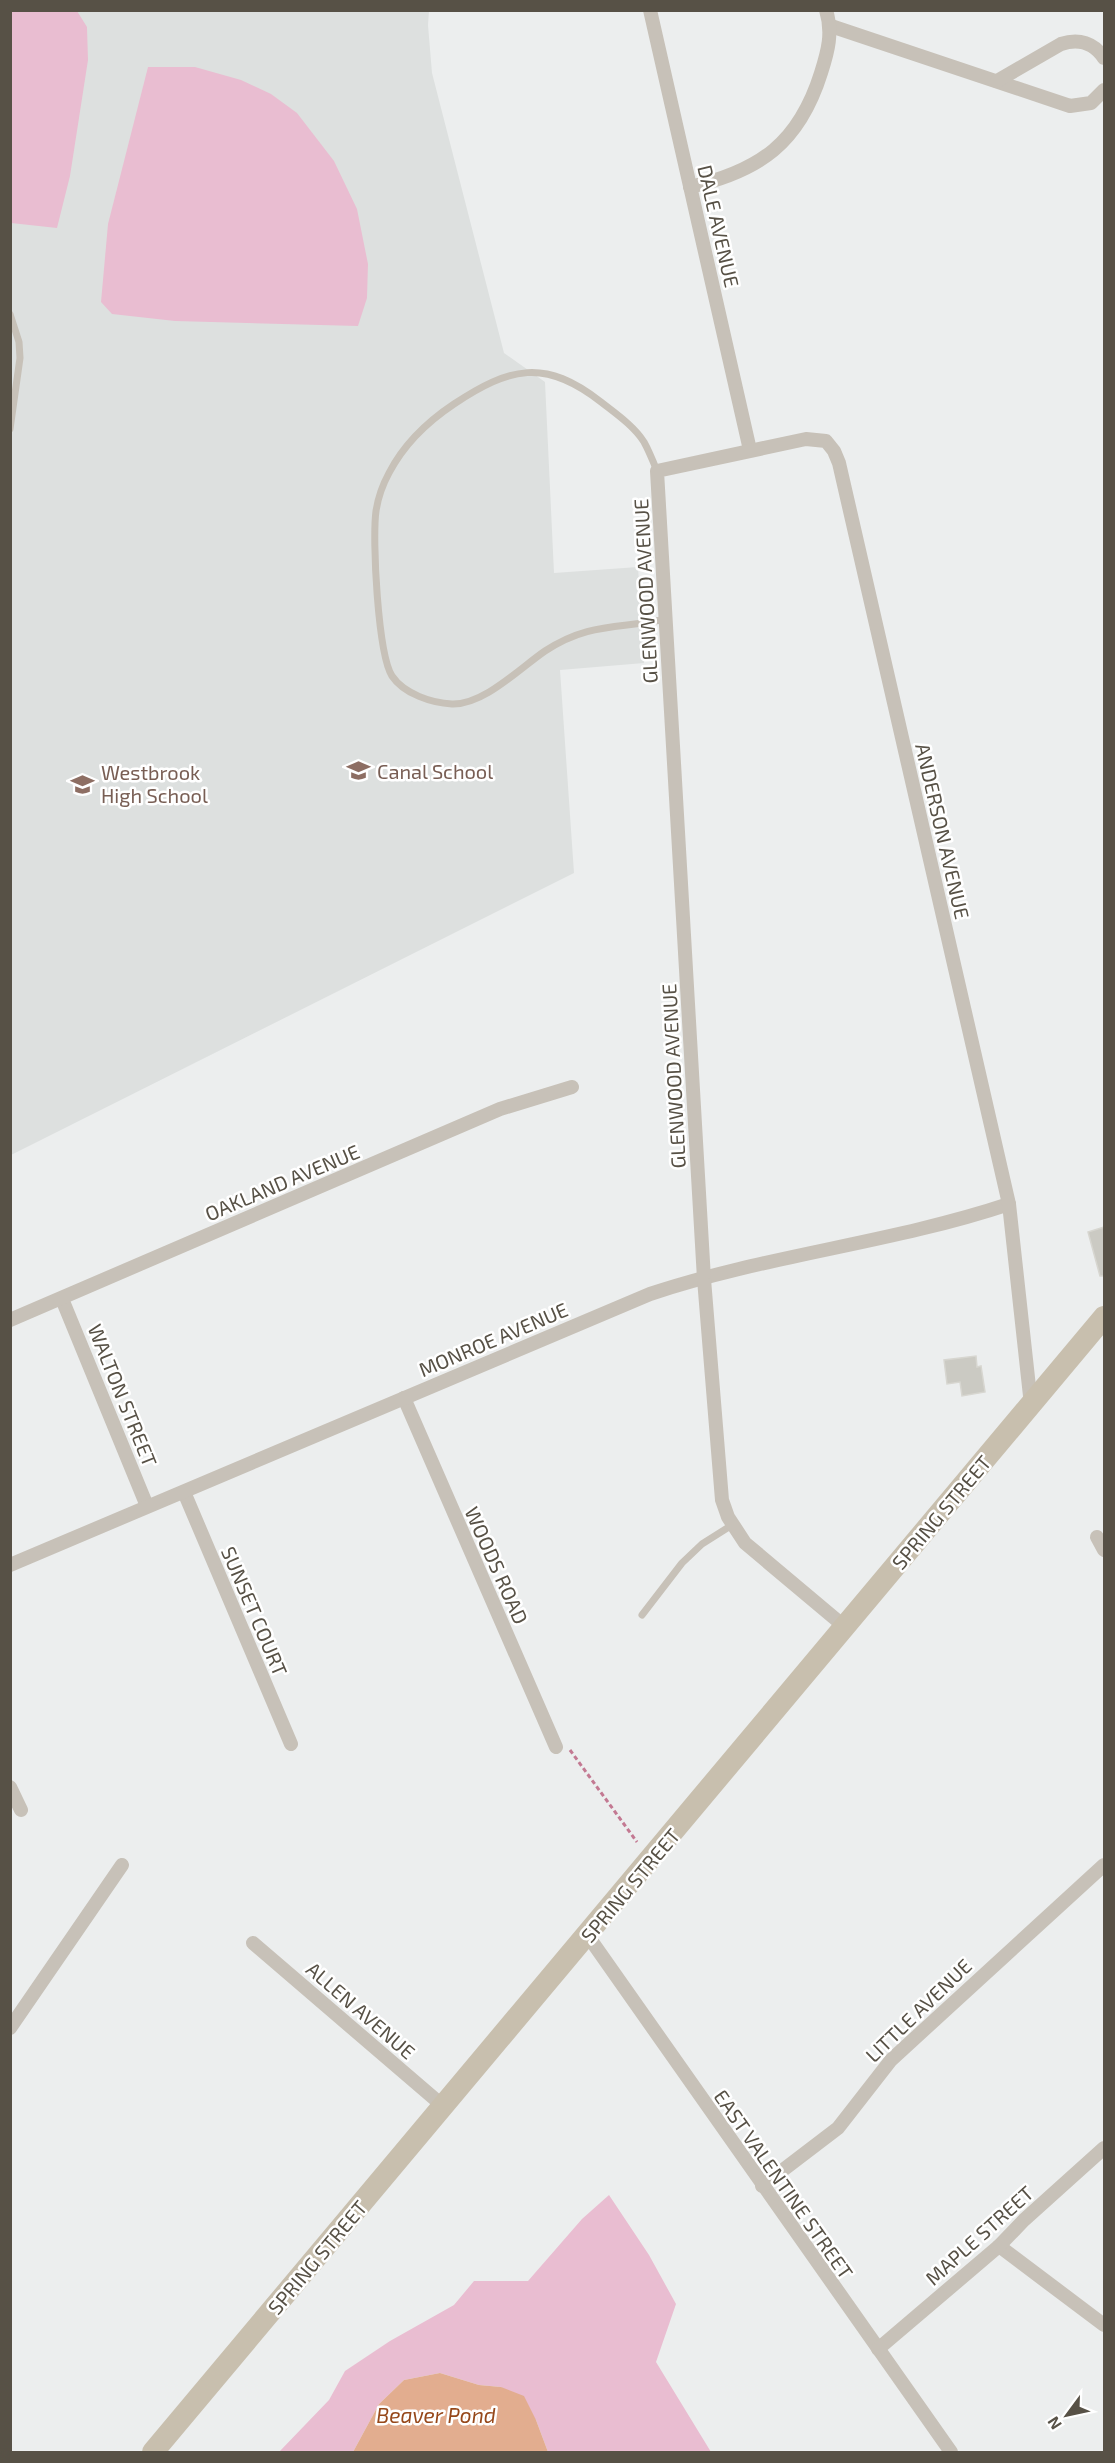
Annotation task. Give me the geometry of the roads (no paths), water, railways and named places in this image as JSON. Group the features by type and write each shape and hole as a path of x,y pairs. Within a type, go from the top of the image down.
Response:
{"main road":[{"name":"SPRING STREET","path":"153,2452 588,1936 1104,1317"}],"street":[{"name":"DALE AVENUE","path":"650,10 750,450"},
{"path":"690,187 714,182 753,165 788,138 806,112 819,82 828,51 831,26 826,10"},
{"path":"831,26 1075,107 1091,103 1104,90"},
{"path":"997,81 1061,44 1072,41 1092,45 1104,58"},
{"name":"ANDERSON AVENUE","path":"657,471 817,438 826,441 834,451 839,463 1009,1204 1031,1405"},
{"name":"GLENWOOD AVENUE","path":"657,471 704,1279 722,1500 732,1525 745,1543 845,1627"},
{"name":"OAKLAND AVENUE","path":"10,1320 500,1109 572,1088"},
{"name":"MONROE AVENUE","path":"10,1565 650,1294 740,1268 965,1218 1009,1204"},
{"name":"WALTON STREET","path":"62,1299 147,1506"},
{"name":"WOODS ROAD","path":"404,1398 556,1747"},
{"name":"SUNSET COURT","path":"184,1492 291,1744"},
{"path":"1097,1537 1104,1550"},
{"path":"10,1787 21,1810"},
{"path":"10,2028 122,1865"},
{"name":"LITTLE AVENUE","path":"762,2186 837,2128 891,2060 1104,1865"},
{"name":"EAST VALENTINE STREET","path":"588,1936 951,2452"},
{"name":"ALLEN AVENUE","path":"253,1943 443,2106"},
{"name":"MAPLE STREET","path":"878,2349 999,2246 1024,2220 1104,2148"},
{"path":"999,2246 1104,2325"}],"lane":[{"path":"10,314 19,342 20,358 10,429"},
{"path":"657,471 643,440 620,417 566,379 531,372 512,374 475,390 443,412 411,440 398,457 381,491 374,527 381,631 386,662 393,677 404,688 435,701 454,704 474,700 545,651 585,631 604,626 666,619"},
{"path":"642,1615 682,1563 702,1544 732,1525"}],"water":[{"name":"Beaver Pond","path":"440,2373 479,2385 501,2387 524,2396 548,2452 353,2452 379,2404 404,2380"}],"place":[{"name":"Canal School","path":"359,771"},
{"name":"Westbrook High School","path":"83,784"}]}
